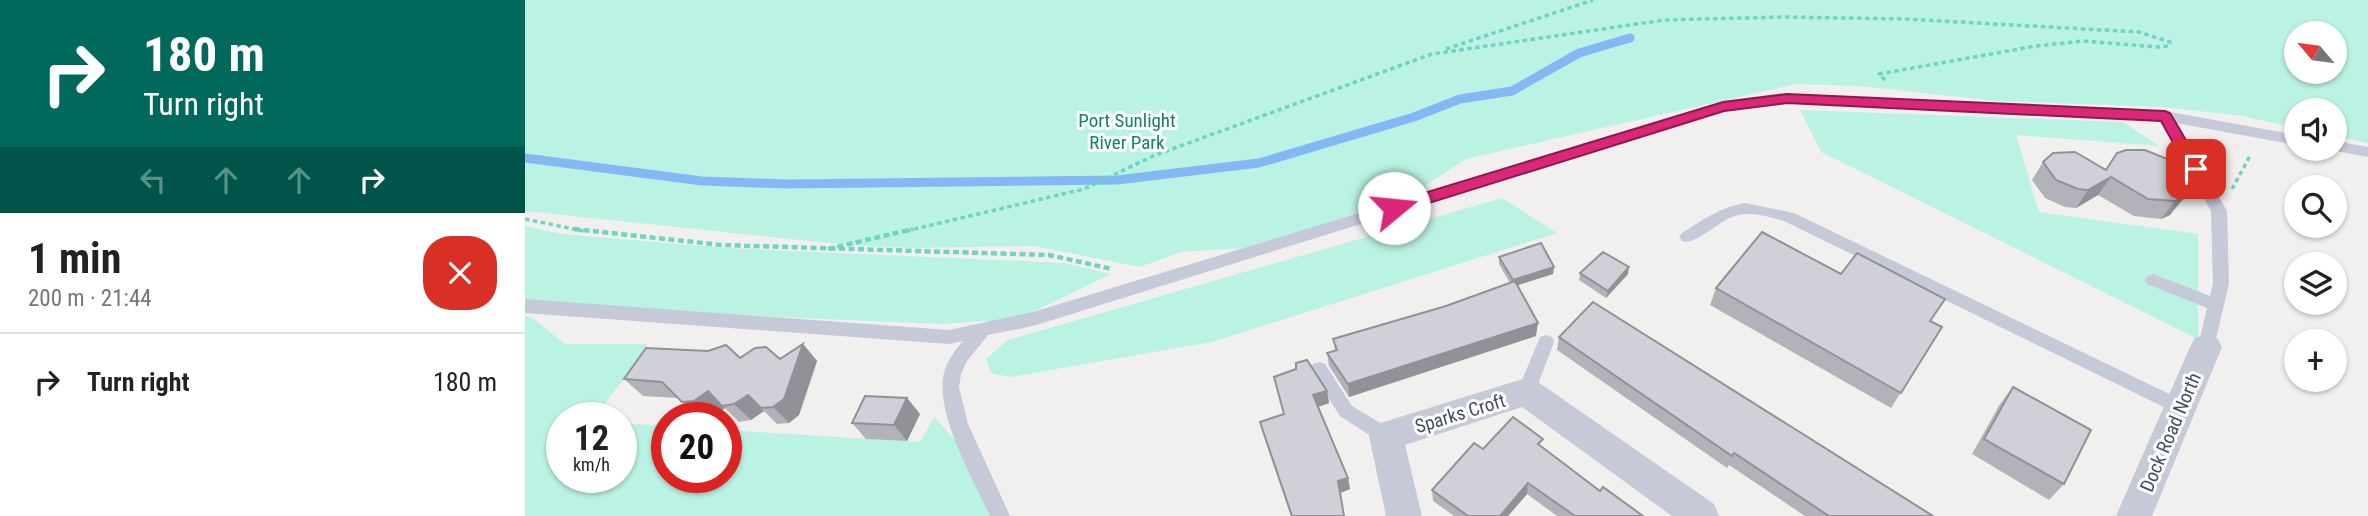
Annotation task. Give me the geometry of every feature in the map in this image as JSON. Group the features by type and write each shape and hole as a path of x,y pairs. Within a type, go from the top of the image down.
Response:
{"street":[{"name":"Dock Road North","path":"2134,516 2206,347"},
{"name":"Sparks Croft","path":"1386,436 1526,392 1702,516"},
{"path":"1386,436 1403,516"}],"lane":[{"path":"525,306 949,337 1033,318 1723,107 1787,99 2165,116 2284,138"},
{"path":"2165,116 2219,211 2221,284 2206,347"},
{"path":"2347,148 2368,152"},
{"path":"1687,237 1728,210 1757,207 1789,217 2182,408"},
{"path":"2153,280 2216,305"},
{"path":"983,330 957,360 950,377 956,416 1000,516"},
{"path":"1526,392 1546,342"},
{"path":"1319,369 1346,411 1386,436"}],"path":[{"path":"828,249 1084,189 1129,167 1432,54 1594,0"},
{"path":"1432,54 1607,26 1783,17 2031,24 2139,32 2170,42 2169,46 2158,47 2083,41 2036,46 1879,74 1883,80 1891,82"},
{"path":"2219,211 2262,135"},
{"path":"525,219 600,234 721,245 1049,255 1156,279"}],"green space":[{"name":"Port Sunlight River Park","path":"525,0 2368,0 2368,143 2347,139 2347,98 2284,98 2284,125 2243,116 2163,107 1995,101 1860,86 1796,84 1466,159 1405,199 1245,248 1181,252 1140,267 1034,246 910,248 847,245 525,211"},
{"path":"1800,110 2123,122 2159,146 2016,135 2039,212 2198,234 2198,339 1821,152"},
{"path":"1502,198 1557,233 1212,342 1010,377 991,373 986,359 1008,340"},
{"path":"525,226 562,234 726,248 1064,263 1111,274 1006,325 984,321 943,324 535,307 525,306"},
{"path":"525,316 531,317 565,344 647,344 644,352 606,402 546,402 546,493 637,493 637,424 651,425 651,493 742,493 742,431 920,442 934,417 965,450 990,516 525,516"}],"building":[{"path":"2145,150 2175,162 2190,181 2190,190 2185,197 2175,201 2148,199 2111,177 2088,190 2078,189 2056,180 2043,162 2053,153 2075,152 2106,170 2117,153"},
{"path":"1762,232 1841,274 1857,253 1945,299 1930,321 1942,327 1901,393 1716,288"},
{"path":"1541,243 1554,267 1513,280 1499,257"},
{"path":"1603,252 1629,267 1608,291 1580,273"},
{"path":"1515,281 1538,323 1348,384 1327,353 1337,350 1333,339 1446,306"},
{"path":"1593,302 1933,516 1829,516 1734,453 1732,456 1559,337"},
{"path":"803,344 784,399 773,407 761,408 748,395 737,402 718,402 708,391 694,401 682,402 662,382 624,379 646,348 708,351 726,345 740,358 755,348 766,347 780,359"},
{"path":"1307,360 1327,391 1313,395 1348,478 1338,481 1344,516 1292,516 1260,422 1284,414 1274,377 1296,369 1296,363"},
{"path":"2013,387 2091,430 2064,484 1984,439"},
{"path":"865,396 907,398 894,425 852,423"},
{"path":"1513,417 1543,439 1538,444 1600,491 1603,487 1643,516 1575,516 1528,483 1500,516 1468,516 1432,490 1474,443 1483,449"}],"waterway":[{"path":"525,158 702,181 788,184 1117,180 1259,163 1414,117 1460,99 1512,91 1579,53 1630,38"}],"route":[{"path":"1394,208 1723,107 1787,99 2165,116 2196,169"}]}
